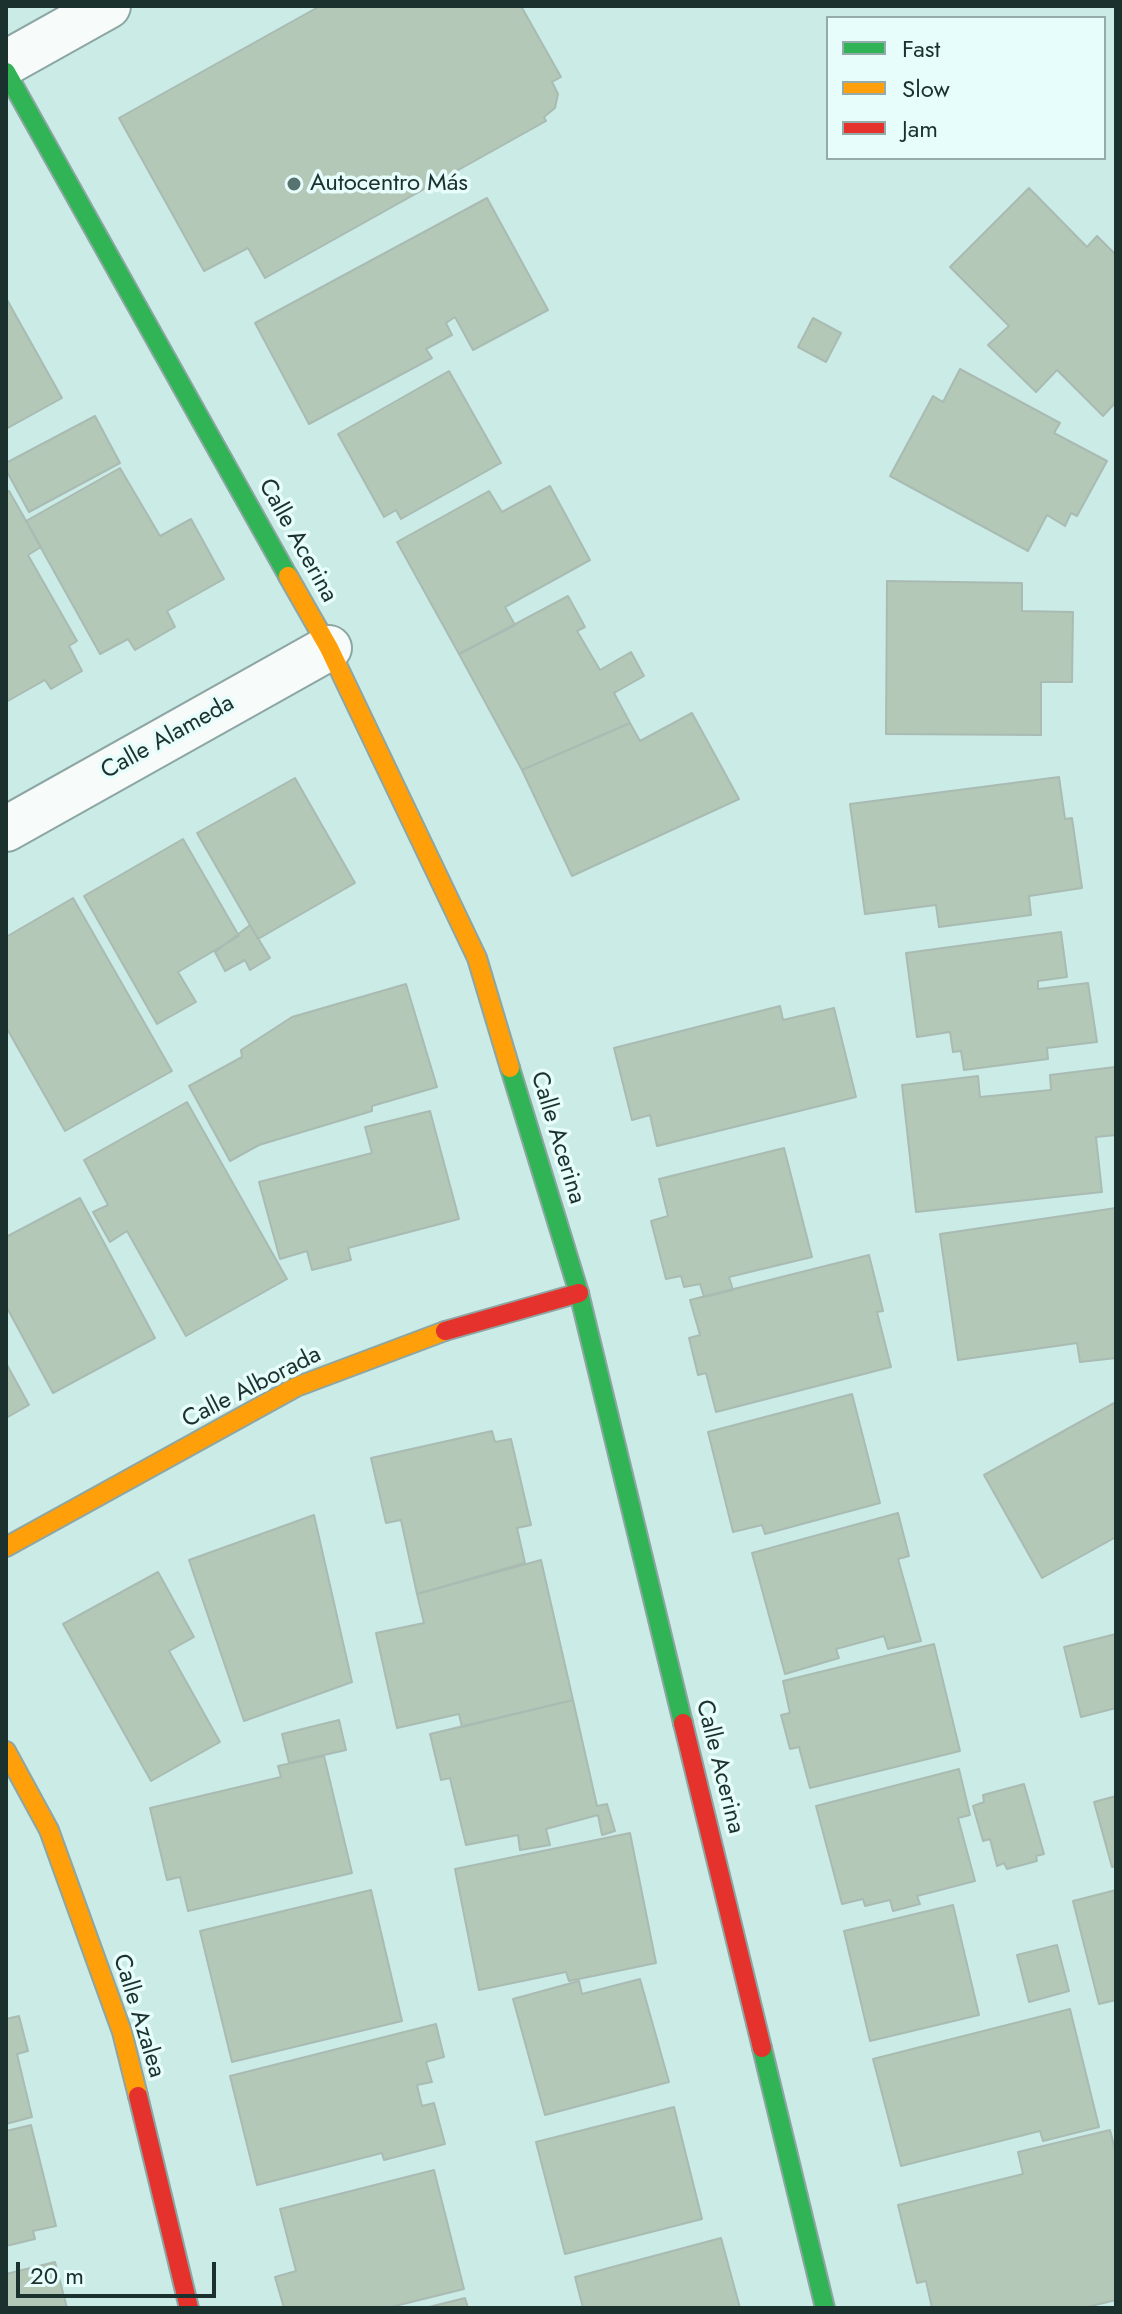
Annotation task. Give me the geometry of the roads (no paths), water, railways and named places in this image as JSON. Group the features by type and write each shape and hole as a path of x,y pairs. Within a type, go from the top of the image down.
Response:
{"street":[{"path":"6,63 108,6"},
{"name":"Calle Acerina","path":"6,72 329,648 477,958 579,1293 825,2308"},
{"name":"Calle Alameda","path":"6,829 329,648"},
{"name":"Calle Alborada","path":"6,1547 296,1387 442,1332 579,1293"},
{"name":"Calle Azalea","path":"6,1751 49,1830 122,2032 189,2308"}],"place":[{"name":"Autocentro Más","path":"294,184"}]}
